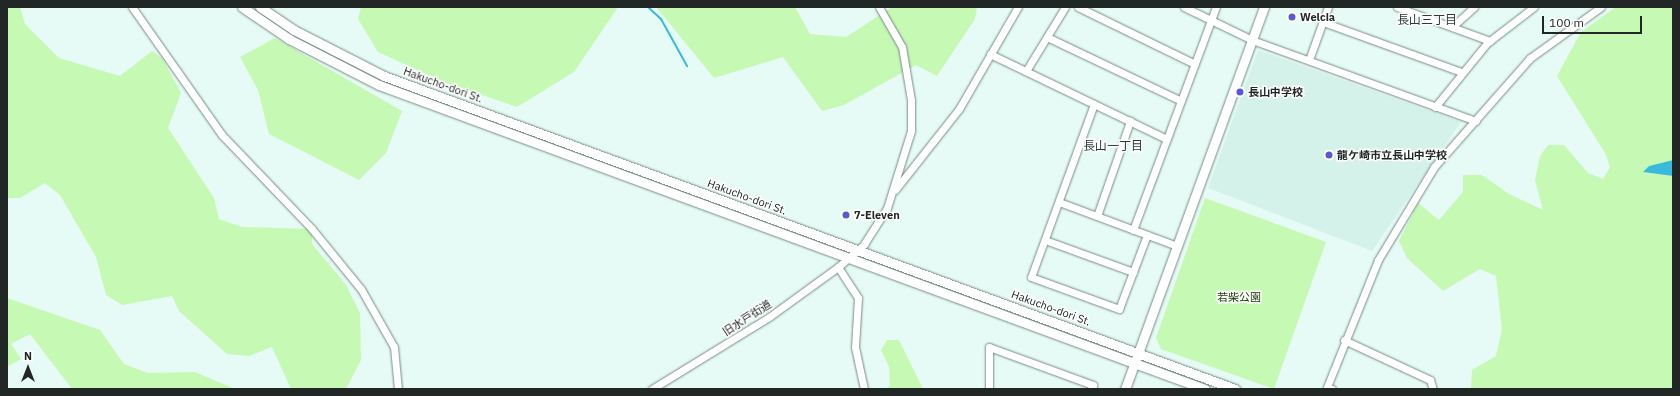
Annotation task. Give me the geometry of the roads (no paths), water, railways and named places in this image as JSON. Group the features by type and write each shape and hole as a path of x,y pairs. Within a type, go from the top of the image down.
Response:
{"main road":[{"name":"Hakucho-dori St.","path":"242,7 289,39 379,85 1205,389"},
{"name":"Hakucho-dori St.","path":"260,7 294,30 384,76 1235,389"},
{"path":"1125,389 1264,7"}],"street":[{"path":"132,7 222,135 326,244 361,289 394,347 398,389"},
{"path":"879,7 902,47 911,100 911,130 892,195"},
{"path":"858,251 892,195 959,109 1018,7"},
{"path":"1026,71 1065,7"},
{"path":"1078,7 1195,64"},
{"path":"1184,7 1252,40 1474,120"},
{"path":"1133,230 1216,7"},
{"path":"1309,60 1328,7"},
{"path":"1397,7 1490,41"},
{"path":"1452,27 1474,7"},
{"path":"1435,107 1461,72 1490,41 1534,7"},
{"path":"1586,7 1588,15"},
{"path":"1332,389 1327,387 1344,340 1378,260 1403,213 1434,167 1530,58 1601,7"},
{"path":"1323,22 1461,72"},
{"path":"1047,36 1181,101"},
{"path":"990,54 1167,139"},
{"path":"1094,104 1031,276 1119,309 1147,235"},
{"path":"1097,216 1130,121"},
{"path":"1059,202 1177,246"},
{"path":"1045,240 1133,272"},
{"name":"旧水戸街道","path":"652,389 769,317 858,251"},
{"path":"838,267 858,298 854,341 864,389"},
{"path":"1344,340 1430,380 1433,389"},
{"path":"989,389 988,347 1093,385 1091,389"}],"water":[{"path":"1673,160 1673,176 1643,172 1649,166"}],"waterway":[{"path":"648,7 661,19 687,66"}],"place":[{"name":"Welcia","path":"1292,17"},
{"name":"長山中学校","path":"1240,92"},
{"name":"龍ケ崎市立長山中学校","path":"1329,155"},
{"name":"7-Eleven","path":"846,215"}],"district":[{"name":"長山三丁目","path":"1427,20"},
{"name":"長山一丁目","path":"1113,146"}],"park label":[{"name":"若柴公園","path":"1239,297"}]}
